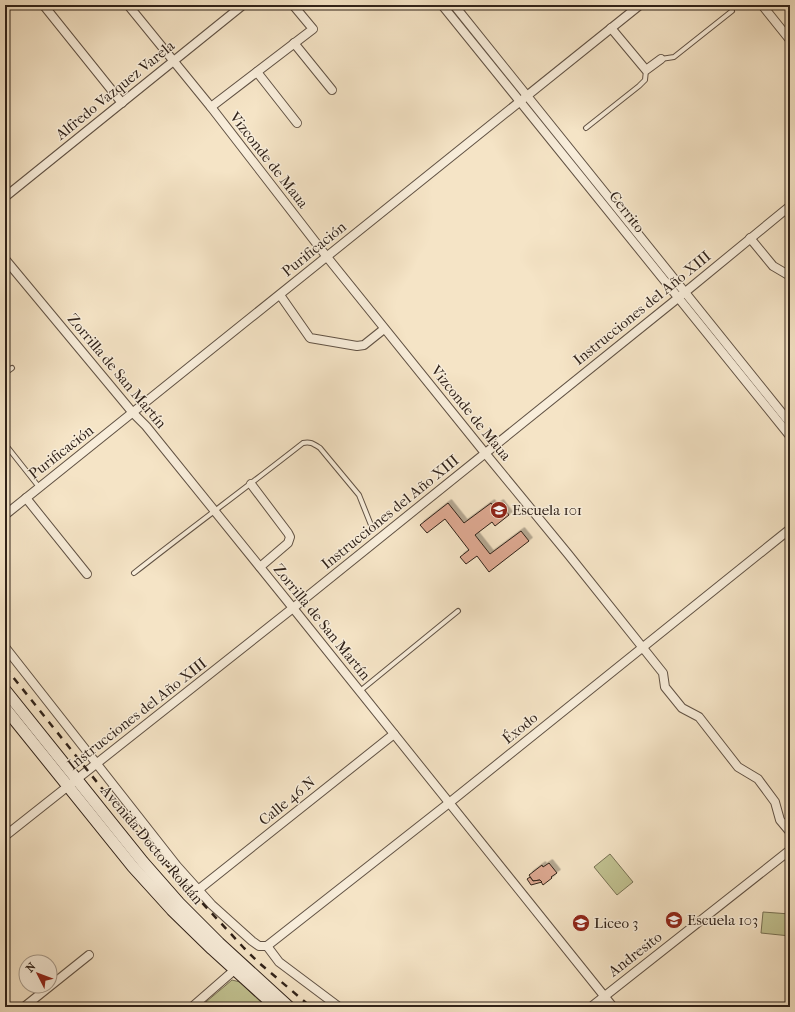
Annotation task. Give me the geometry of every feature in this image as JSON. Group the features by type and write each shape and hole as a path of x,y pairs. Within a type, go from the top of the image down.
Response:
{"street":[{"name":"Vizconde de Maua","path":"128,5 211,108 326,257 663,673 665,686 682,708 699,717 738,767 758,779 776,802 780,820 790,832"},
{"name":"Alfredo Vazquez Varela","path":"5,196 243,5"},
{"path":"211,108 313,28 293,5"},
{"name":"Cerrito","path":"442,5 519,101 681,296 790,423"},
{"name":"Cerrito","path":"454,5 526,95 790,436"},
{"name":"Purificación","path":"5,515 280,295 526,95 640,5"},
{"path":"762,5 790,40"},
{"path":"45,7 122,103"},
{"path":"611,28 646,70 660,59"},
{"path":"294,44 332,90"},
{"path":"257,72 297,123"},
{"name":"Instrucciones del Año XIII","path":"5,836 293,608 681,296 790,206"},
{"path":"750,238 773,266 790,276"},
{"name":"Zorrilla de San Martín","path":"5,258 133,413 146,426 613,1007"},
{"path":"280,295 310,338 357,346 364,345 384,329"},
{"path":"251,484 290,537 288,543 260,567"},
{"path":"26,498 87,574"},
{"name":"Éxodo","path":"267,946 449,803 790,530"},
{"name":"Avenida Doctor Roldán","path":"5,648 96,765 198,890 212,905 252,941 259,946 267,946"},
{"name":"Avenida Doctor Roldán","path":"5,690 133,867 172,910 238,967 289,1007"},
{"name":"Avenida Doctor Roldán","path":"5,708 73,783"},
{"name":"Calle 46 N","path":"198,890 394,734"},
{"name":"Andresito","path":"591,1007 790,850"},
{"path":"267,946 279,962 339,1007"},
{"path":"24,1007 89,955"},
{"path":"192,1007 238,967"},
{"name":"Avenida Doctor Roldán","path":"238,967 276,1007"}],"lane":[{"path":"660,59 674,57 732,11"},
{"path":"586,128 639,86 645,80 646,70"},
{"path":"5,373 12,368"},
{"path":"134,573 214,510 251,484 303,443 307,442 311,442 320,448 359,495 371,525"},
{"path":"5,444 39,487"},
{"path":"360,691 458,611"}],"green space":[{"path":"610,854 633,882 617,895 594,867"},
{"path":"763,912 790,914 790,936 761,933"},
{"path":"232,980 240,982 266,1007 200,1007"}],"building":[{"path":"448,503 464,523 491,503 494,507 500,503 509,515 495,526 492,522 475,535 490,554 521,531 529,541 489,572 477,556 466,564 460,557 469,550 445,519 427,533 420,525"},
{"path":"549,863 557,873 543,885 540,880 533,881 529,875 542,865 543,867"},
{"path":"530,877 533,881 540,880 542,882 531,885 527,879"}],"railway":[{"path":"5,667 140,836 244,948 258,962 311,1007"}],"place":[{"name":"Escuela 101","path":"499,510"},
{"name":"Escuela 103","path":"674,920"},
{"name":"Liceo 3","path":"581,923"}]}
